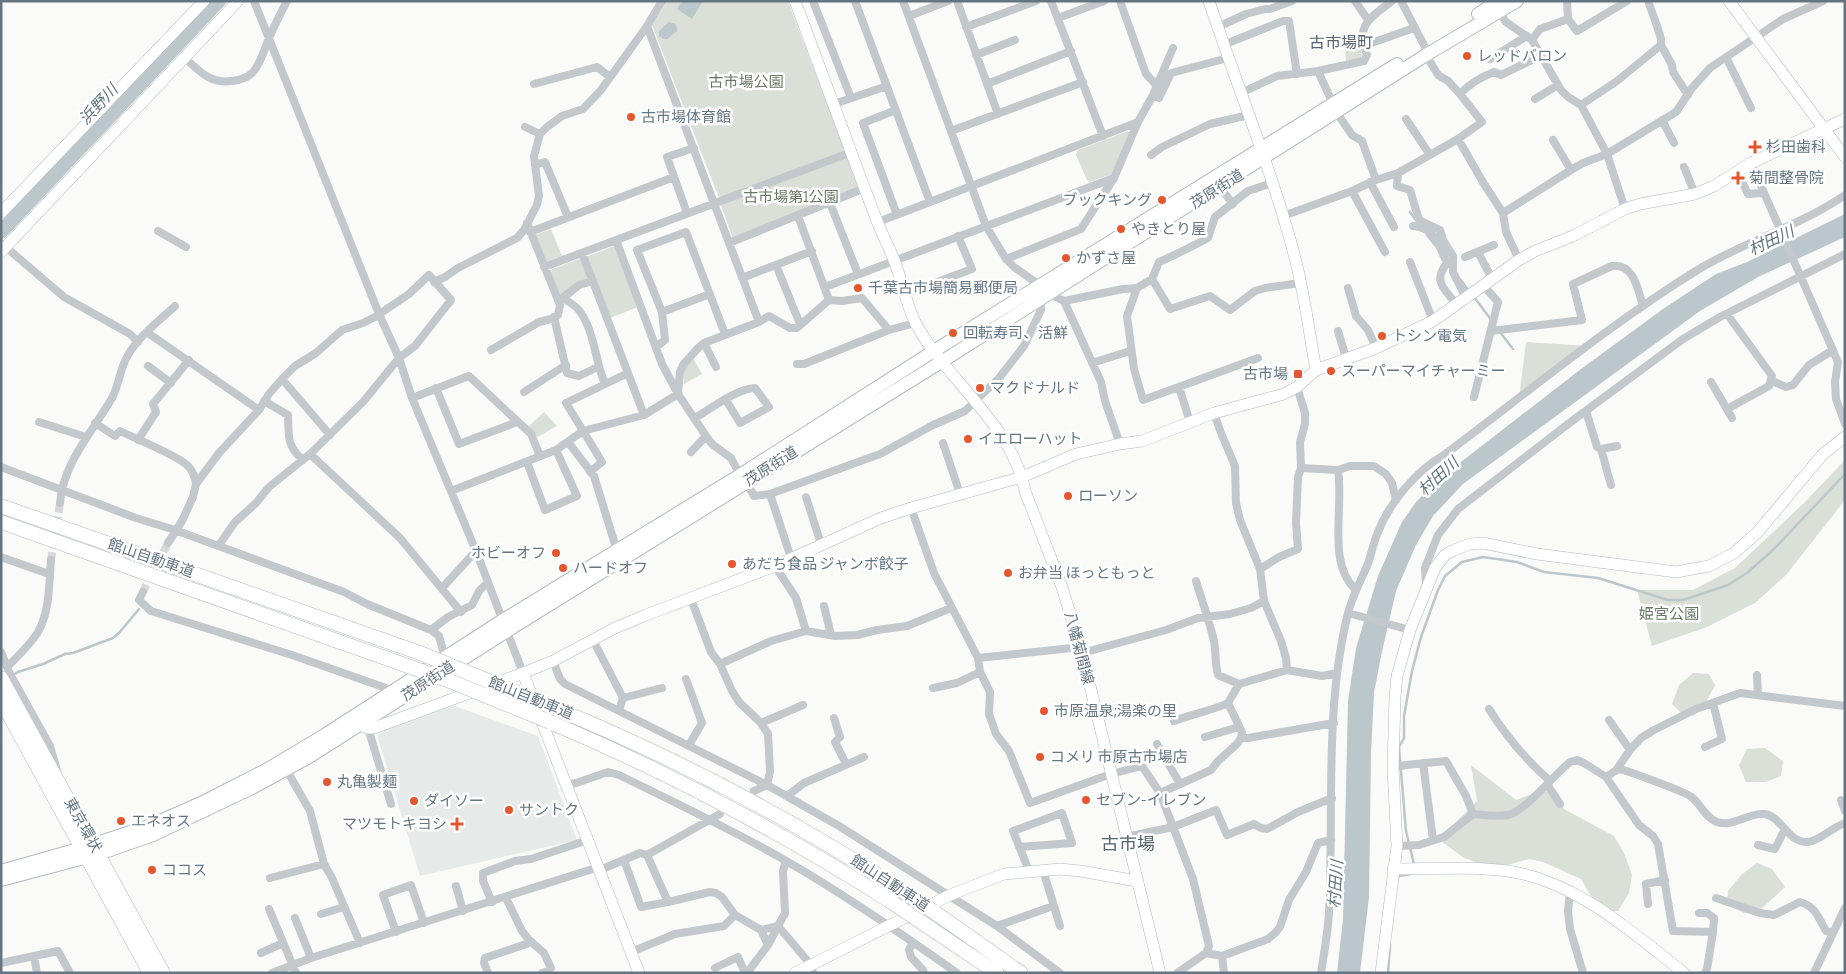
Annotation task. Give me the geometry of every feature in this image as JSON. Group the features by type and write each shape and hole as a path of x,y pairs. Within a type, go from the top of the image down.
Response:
{"highway":[{"name":"館山自動車道","path":"1,506 420,653 606,730 703,775 813,835 933,911 1021,973"},
{"name":"館山自動車道","path":"1,522 455,683 604,745 725,804 811,852 890,901 997,973"},
{"name":"東京環状","path":"4,672 54,784 150,973"},
{"name":"東京環状","path":"1,700 54,784"},
{"path":"1,717 61,824 88,849"},
{"name":"東京環状","path":"88,849 163,973"}],"main road":[{"name":"茂原街道","path":"1043,293 1496,4 1517,1"},
{"name":"茂原街道","path":"1,880 149,826 201,803 358,724 391,693 446,658 505,625 938,356 1220,187 1262,154"},
{"name":"茂原街道","path":"1,871 153,835 185,821 286,769 358,724 617,551 743,478"}],"street":[{"path":"1,213 204,1"},
{"path":"138,342 130,334 64,297 3,247 238,1"},
{"path":"254,1 398,358 412,398 476,551 640,973"},
{"path":"185,58 207,78 215,81 223,83 248,77 260,60 287,1"},
{"path":"434,282 517,238 537,205 539,196 535,149 540,134 562,116 583,110 601,90 647,26 662,1"},
{"name":"八幡菊間線","path":"795,1 894,260 916,323 938,356 995,427 1022,477 1025,491 1062,587 1082,650 1160,973"},
{"path":"813,1 851,98"},
{"path":"855,1 930,202"},
{"path":"903,1 986,226 1006,259 1043,293 1064,300 1123,288 1138,288 1152,279 1158,262 1183,252 1208,238 1215,217 1248,191 1272,183"},
{"path":"909,16 948,1"},
{"path":"957,1 998,114"},
{"path":"966,26 1036,1"},
{"path":"1051,1 1103,136"},
{"path":"1058,18 1104,1"},
{"path":"1120,1 1146,74 1157,86"},
{"path":"1209,1 1283,216 1300,283 1316,370"},
{"path":"1218,27 1246,14 1265,8 1270,9 1292,1"},
{"path":"1355,1 1368,20"},
{"path":"1242,93 1277,76 1318,71 1364,61 1367,55 1363,46 1362,30 1368,20 1392,1"},
{"path":"1283,216 1398,173 1458,139 1482,122 1448,81 1438,75 1401,1"},
{"path":"1566,1 1568,19 1577,32 1627,1"},
{"path":"1648,1 1661,45 1672,65 1673,72 1688,95"},
{"path":"1729,1 1845,157"},
{"path":"1503,212 1583,163 1607,154 1676,112 1710,68 1784,19 1823,1"},
{"path":"1496,4 1506,22 1530,38 1558,86 1568,97 1581,105 1607,154 1625,210"},
{"path":"1490,58 1530,38 1540,28 1568,19"},
{"path":"1223,45 1283,21 1289,21 1297,74"},
{"path":"647,26 759,322"},
{"path":"1363,46 1414,28"},
{"path":"811,44 827,36"},
{"path":"976,55 1015,40"},
{"path":"1581,105 1617,81 1661,45"},
{"path":"1006,259 1081,229 1114,178 1173,48"},
{"path":"987,84 1071,51"},
{"path":"1460,94 1479,78 1494,72 1501,75 1540,56"},
{"path":"1726,57 1751,108"},
{"path":"1153,95 1160,98 1171,73 1228,58"},
{"path":"534,84 597,67 610,77"},
{"path":"1318,71 1335,108 1352,135 1362,141 1373,181 1394,227"},
{"path":"951,131 1082,82"},
{"path":"834,104 887,86"},
{"path":"1535,99 1558,86"},
{"path":"896,110 863,123 897,215"},
{"path":"1152,155 1162,147 1210,124 1249,116"},
{"path":"1406,119 1430,155"},
{"path":"391,804 358,724 383,724 523,673 638,618 775,566 881,518 1022,477 1076,454 1142,441 1214,412 1271,398 1297,387 1316,370 1376,348 1433,322 1519,260 1535,251 1573,236 1640,204 1695,194 1714,186 1751,162 1845,119"},
{"path":"1662,120 1674,144"},
{"path":"878,222 1138,122"},
{"path":"525,127 540,134"},
{"path":"1458,139 1503,212 1506,232 1519,260"},
{"path":"1553,140 1571,170"},
{"path":"687,213 667,158 694,148"},
{"path":"544,267 852,152"},
{"path":"535,166 545,162 568,217"},
{"path":"1751,162 1838,362 1835,382 1836,399 1845,424"},
{"path":"1684,167 1695,194"},
{"path":"1737,170 1748,194 1764,193"},
{"path":"1398,173 1397,186 1410,190 1419,220 1440,230 1443,240 1453,256 1453,272 1461,302"},
{"path":"530,232 674,177"},
{"path":"825,287 1114,178"},
{"path":"1220,187 1233,204"},
{"path":"730,243 866,188"},
{"path":"1352,191 1385,252"},
{"path":"1321,973 1329,914 1337,674 1348,613 1355,589 1363,576 1378,530 1396,500 1431,463 1643,306 1701,268 1780,228 1801,221 1828,207 1845,195"},
{"path":"830,203 858,274"},
{"path":"798,216 829,300"},
{"path":"668,221 673,237"},
{"path":"527,223 544,267 561,299 581,312 595,347 598,356 598,367 605,384"},
{"path":"1413,226 1421,227 1433,234 1447,263 1438,277 1440,282 1461,302"},
{"path":"158,231 186,247"},
{"path":"656,347 665,340 662,312 637,250 686,232 725,334"},
{"path":"905,294 972,269 958,236"},
{"path":"616,240 662,364 678,394 712,444 731,458 754,496 770,494 880,454 933,425 966,411 999,378 1024,346 1040,310 1043,293"},
{"path":"1465,257 1494,245"},
{"path":"742,278 812,250"},
{"path":"1474,397 1498,302 1488,282 1478,252"},
{"path":"582,253 644,415"},
{"path":"1427,586 1425,568 1438,535 1458,509 1586,410 1683,339 1727,314 1845,254"},
{"path":"1410,262 1433,322"},
{"path":"776,265 800,324"},
{"path":"1491,331 1582,320 1573,284 1617,265 1630,272 1634,277 1643,306"},
{"path":"168,543 182,521 196,484 219,453 259,410 282,379 295,366 316,353 342,330 363,324 379,314 409,294 429,275 451,300 415,346 398,358 363,402 310,454 269,487 256,503 235,522 219,545"},
{"path":"1152,279 1170,309 1210,296 1230,310 1255,291 1300,283"},
{"path":"491,350 539,322 558,315 561,299 579,286 593,281"},
{"path":"1138,288 1127,316 1130,351 1143,400 1258,358"},
{"path":"1348,288 1356,316 1368,330 1376,348"},
{"path":"662,312 710,294"},
{"path":"678,394 680,372 683,365 704,343 759,322 769,316 790,328 797,328 829,300 842,301 862,298 889,330"},
{"path":"1064,300 1101,382 1105,401 1120,444"},
{"path":"60,503 61,490 86,437 117,388 126,356 175,306"},
{"path":"1727,314 1772,376 1769,386 1727,409"},
{"path":"554,317 567,373 579,376 598,367"},
{"path":"797,364 804,364 889,330 916,323"},
{"path":"1338,330 1346,358"},
{"path":"148,332 259,410"},
{"path":"704,343 716,367"},
{"path":"1772,381 1786,387 1793,386 1809,365 1833,350"},
{"path":"1092,363 1130,351"},
{"path":"138,440 156,412 153,404 189,360"},
{"path":"524,392 566,365"},
{"path":"148,366 171,383"},
{"path":"590,472 602,462 566,403 628,373"},
{"path":"412,398 468,376 531,434 540,456"},
{"path":"282,379 330,435"},
{"path":"1711,382 1732,418"},
{"path":"1179,386 1190,422"},
{"path":"1260,569 1279,557 1298,549 1297,499 1298,477 1301,468 1300,442 1306,424 1305,413 1297,387"},
{"path":"436,388 459,444 517,422"},
{"path":"695,418 726,400 746,389 755,388 769,407 740,424 726,400"},
{"path":"451,491 556,450 583,431 644,415 678,394"},
{"path":"264,401 288,415 290,445 293,452 303,460"},
{"path":"1586,410 1611,485"},
{"path":"1214,412 1220,433 1235,466 1236,503 1240,520 1260,569 1264,601 1281,641 1287,670"},
{"path":"39,422 86,437"},
{"path":"95,423 115,436 120,431 154,446 187,465 196,484"},
{"path":"691,452 706,436"},
{"path":"1381,973 1397,846 1393,768 1396,683 1410,630 1434,568 1445,556 1470,544 1483,543 1537,554 1676,572 1709,566 1734,553 1757,533 1823,454 1845,437"},
{"path":"568,442 594,476 617,551"},
{"path":"943,443 960,494"},
{"path":"1600,449 1617,446"},
{"path":"527,462 545,510 576,496 556,450"},
{"path":"310,454 400,538 461,612"},
{"path":"1301,468 1338,470 1350,466 1374,466 1389,478 1396,500"},
{"path":"1,468 136,518 219,545 344,592 367,604 431,630 439,636 446,658"},
{"path":"1338,470 1340,483 1339,525 1341,564 1345,576 1355,589"},
{"path":"770,494 791,558"},
{"path":"806,497 821,544"},
{"path":"911,508 934,573 978,658 980,672 990,692 989,714 996,734 1009,751 1030,803 1111,774 1142,766 1160,793 1193,878 1209,946 1206,953 1177,973"},
{"path":"442,588 476,551"},
{"path":"1,557 50,574"},
{"path":"4,672 38,633 47,604 51,560"},
{"path":"775,566 796,598 806,631"},
{"path":"1196,580 1213,638 1216,656 1215,666 1218,675 1239,684 1287,670 1322,676 1337,674"},
{"path":"431,630 448,617 472,605 479,591 488,582"},
{"path":"143,592 139,600 150,611 292,655 386,688 391,693"},
{"path":"691,599 711,652 720,664 736,697 761,723 768,734 770,772 767,785"},
{"path":"978,658 1082,650 1166,630 1198,618 1230,614 1251,608 1264,601"},
{"path":"824,606 831,635"},
{"path":"720,664 771,641 806,631 831,635 857,635 907,626 951,608"},
{"path":"1348,613 1410,630"},
{"path":"593,640 624,698"},
{"path":"1,652 4,672"},
{"path":"552,660 560,679 566,684 767,785 839,826 997,926 1060,973"},
{"path":"933,688 957,683 980,672"},
{"path":"1757,675 1758,695"},
{"path":"686,679 702,723 690,746"},
{"path":"1174,721 1228,703 1239,684"},
{"path":"624,698 662,688"},
{"path":"1606,777 1617,769 1641,738 1654,730 1713,703 1740,693 1845,706"},
{"path":"619,710 624,698"},
{"path":"1160,793 1211,770 1221,758 1234,748 1241,738 1242,732 1228,703"},
{"path":"1705,747 1722,739 1713,703"},
{"path":"761,723 803,705"},
{"path":"1489,709 1502,730 1548,782 1560,804"},
{"path":"834,718 840,737 835,742 846,764"},
{"path":"1609,720 1630,750"},
{"path":"1241,738 1334,723"},
{"path":"1205,737 1239,727"},
{"path":"1157,744 1180,784"},
{"path":"787,796 804,783 864,757"},
{"path":"1397,846 1419,845 1444,837 1473,814 1510,815 1529,801 1562,768 1570,762 1577,760 1606,777 1639,824 1653,836 1658,844 1673,931 1713,932"},
{"path":"1393,768 1446,761 1466,796 1473,814"},
{"path":"1423,763 1433,840"},
{"path":"286,769 310,811 324,864 360,943"},
{"path":"1617,769 1626,770 1692,797 1700,808 1717,822 1730,822 1756,814 1767,814 1774,818 1793,837 1802,842 1810,842 1845,822"},
{"path":"566,784 576,783 608,772 619,775 786,861 890,926 957,973"},
{"path":"754,791 767,785"},
{"path":"1126,837 1173,827 1216,810 1226,835 1254,824 1267,829 1298,812 1332,798"},
{"path":"1841,800 1845,811"},
{"path":"1019,847 1072,842 1062,813 1013,831 1019,847 1029,871"},
{"path":"272,973 294,969 311,958 599,869 640,853 647,855 720,814"},
{"path":"1758,845 1775,849 1785,829"},
{"path":"492,902 483,873 515,861 531,859 588,840"},
{"path":"1206,953 1222,956 1268,939 1275,933 1280,927 1288,900 1306,872 1318,844 1331,840"},
{"path":"647,855 668,902"},
{"path":"624,860 641,907 710,892 716,893 722,897 735,915 761,930 768,946"},
{"path":"715,968 738,957 746,973 768,946 786,913 783,871 786,861"},
{"path":"270,878 324,864"},
{"path":"795,973 812,969 890,926 950,896 1004,874 1060,869 1137,881"},
{"path":"1394,869 1472,869 1508,871 1526,875 1570,892 1593,905 1630,930 1684,973"},
{"path":"1043,870 1060,926"},
{"path":"1648,904 1646,884 1665,880"},
{"path":"396,932 383,896 411,885 424,923"},
{"path":"456,886 463,911"},
{"path":"1570,892 1568,911 1570,929 1583,973"},
{"path":"506,898 522,932 544,953 551,968 542,973"},
{"path":"1716,898 1760,913 1774,915 1800,902 1807,904 1816,910 1826,931 1832,933"},
{"path":"997,926 1053,906"},
{"path":"321,914 344,907"},
{"path":"1814,973 1845,908"},
{"path":"269,909 294,969"},
{"path":"1698,913 1707,913 1714,918 1705,973"},
{"path":"631,952 675,934 724,926 735,915"},
{"path":"294,918 311,958"},
{"path":"761,930 778,926"},
{"path":"778,926 812,969"},
{"path":"488,973 484,963 485,958 532,942"},
{"path":"913,942 909,950 911,957 924,973"},
{"path":"261,953 283,943"},
{"path":"1,963 58,951 70,973"},
{"path":"34,956 37,973"},
{"path":"1222,956 1224,973"}],"shaded area":[{"path":"682,1 703,1 692,19 677,9"},
{"path":"669,22 676,24 677,31 667,39 663,39 659,36 659,31"},
{"path":"1845,214 1845,237 1758,277 1700,311 1463,484 1433,516 1416,545 1396,591 1374,693 1371,753 1369,897 1360,973 1337,973 1343,919 1348,701 1356,648 1378,576 1402,522 1416,502 1439,479 1581,369 1663,309 1716,274 1747,262"},
{"path":"452,705 538,736 577,840 420,876 377,735 396,725"}],"green space":[{"name":"古市場公園","path":"667,1 788,1 845,151 719,198 652,25"},
{"path":"1360,42 1361,58 1346,61 1345,48 1350,48"},
{"path":"1128,131 1130,133 1112,174 1090,182 1087,180 1076,155 1078,150"},
{"name":"古市場第1公園","path":"849,155 861,189 733,239 721,205"},
{"path":"551,229 562,256 545,262 535,235"},
{"path":"614,246 638,307 610,318 586,257"},
{"path":"579,259 583,261 589,278 563,296 559,295 551,273 552,269"},
{"path":"1526,342 1589,346 1519,398"},
{"path":"693,358 702,374 684,384 684,369"},
{"path":"544,412 557,426 537,437 528,427"},
{"name":"姫宮公園","path":"1845,460 1845,500 1786,575 1755,603 1707,627 1652,646 1637,590 1693,590 1735,568 1804,503"},
{"path":"1693,673 1709,674 1715,685 1703,706 1693,716 1680,712 1672,704 1679,685"},
{"path":"1765,748 1783,761 1781,776 1766,782 1746,782 1739,765 1747,749"},
{"path":"1471,765 1516,800 1551,787 1564,809 1614,836 1624,853 1632,875 1629,893 1618,911 1601,913 1581,879 1543,862 1529,859 1501,867 1489,867 1464,858 1442,842 1453,825 1477,801"},
{"path":"1757,863 1772,869 1785,887 1756,914 1744,913 1727,904 1728,891 1741,875"}],"waterway":[{"name":"浜野川","path":"1,232 219,1"},
{"path":"1410,212 1415,219"},
{"path":"1427,235 1435,245"},
{"path":"1460,279 1469,291"},
{"path":"1474,297 1492,321"},
{"path":"1499,331 1513,349"},
{"path":"1414,864 1406,831 1399,747 1404,738 1404,716 1412,671 1421,637 1445,576 1462,562 1483,557 1517,562 1544,572 1598,578 1668,600 1683,600 1728,585 1747,573 1773,550 1845,474"},
{"path":"13,675 65,654 73,653 113,638 139,609"},
{"path":"1398,878 1399,876 1411,874"},
{"path":"1388,973 1390,945"}],"tunnel":[{"path":"51,560 60,503"},
{"path":"158,563 168,543"},
{"path":"143,592 152,573"}],"place":[{"name":"レッドバロン","path":"1467,56"},
{"name":"古市場体育館","path":"631,117"},
{"name":"杉田歯科","path":"1755,147"},
{"name":"菊間整骨院","path":"1738,178"},
{"name":"ブックキング","path":"1162,200"},
{"name":"やきとり屋","path":"1121,229"},
{"name":"かずさ屋","path":"1066,258"},
{"name":"千葉古市場簡易郵便局","path":"858,288"},
{"name":"回転寿司、活鮮","path":"953,333"},
{"name":"トシン電気","path":"1382,336"},
{"name":"スーパーマイチャーミー","path":"1331,371"},
{"name":"古市場","path":"1298,374"},
{"name":"マクドナルド","path":"980,388"},
{"name":"イエローハット","path":"968,439"},
{"name":"ローソン","path":"1068,496"},
{"name":"ホビーオフ","path":"556,553"},
{"name":"あだち食品 ジャンボ餃子","path":"732,564"},
{"name":"ハードオフ","path":"563,568"},
{"name":"お弁当 ほっともっと","path":"1008,573"},
{"name":"市原温泉;湯楽の里","path":"1044,711"},
{"name":"コメリ 市原古市場店","path":"1040,757"},
{"name":"丸亀製麺","path":"327,782"},
{"name":"セブン-イレブン","path":"1086,800"},
{"name":"ダイソー","path":"414,801"},
{"name":"サントク","path":"509,810"},
{"name":"エネオス","path":"121,821"},
{"name":"マツモトキヨシ","path":"457,824"},
{"name":"ココス","path":"152,870"}],"district":[{"name":"古市場町","path":"1341,42"},
{"name":"古市場","path":"1128,844"}],"water label":[{"name":"村田川","path":"1771,240"},
{"name":"村田川","path":"1438,476"},
{"name":"村田川","path":"1335,884"}]}
